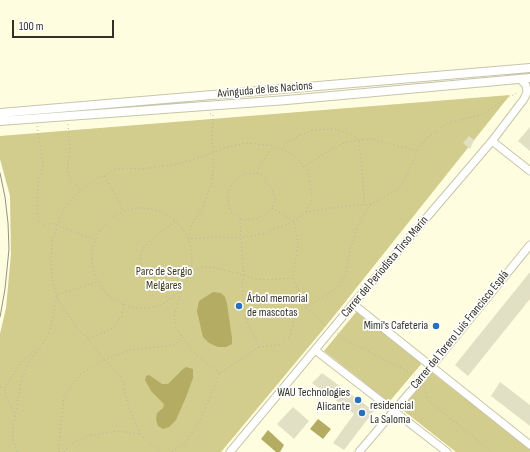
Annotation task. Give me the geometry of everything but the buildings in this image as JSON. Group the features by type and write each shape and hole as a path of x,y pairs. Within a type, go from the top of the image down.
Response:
{"street":[{"name":"Avinguda de les Nacions","path":"0,121 18,115 530,68"},
{"name":"Avinguda de les Nacions","path":"0,113 18,115 287,100 530,78"},
{"name":"Carrer del Periodista Tirso Marín","path":"230,452 353,304 492,141 527,92 526,85 520,79"},
{"path":"492,141 530,171"},
{"name":"Carrer del Torero Luis Francisco Esplá","path":"359,452 530,245"},
{"path":"353,304 530,445"},
{"path":"315,350 447,452"}],"path":[{"path":"172,452 187,441 200,420 220,373 259,347 279,345 290,336 295,316 306,307 337,288 346,273 357,226 371,204 398,189 406,177 417,151 427,138 447,122 481,115 516,93"},
{"path":"190,239 176,222 165,214 145,208 123,210 109,220 97,234 92,254 92,268 97,282 123,304 136,308 152,306 171,299 181,291 186,284 193,261 190,239 191,225 203,208 212,181 214,151 212,142 213,114"},
{"path":"68,123 70,139 67,171 70,178 81,190"},
{"path":"37,126 43,166 39,181 37,214 40,222 44,226 51,223 58,225 96,240"},
{"path":"281,149 290,140 312,130 334,129 351,134 359,140 365,204"},
{"path":"304,166 333,148 347,142 359,140 371,139 417,151"},
{"path":"160,452 140,434 129,408 121,376 104,360 88,338 78,330 59,302 53,282 51,262 52,242 66,206 81,190 99,177 105,176 113,170 128,168 140,169 174,165 231,146 249,143 274,146 290,153 304,166 309,175 312,198 306,212"},
{"path":"257,174 261,163 274,146"},
{"path":"245,174 262,175 272,189 275,200 272,208 258,218 246,220 240,219 231,212 227,202 229,190 234,181 245,174"},
{"path":"105,176 123,210"},
{"path":"190,239 218,237 241,238 263,234 294,221 306,212 371,204"},
{"path":"272,208 294,221 298,244 293,278 306,307 326,326"},
{"path":"240,219 244,275 242,286 246,320 259,347"},
{"path":"171,299 153,287 146,278 142,270 140,257 144,247 176,222"},
{"path":"190,272 203,267 216,268 255,279 265,280 293,278"},
{"path":"57,295 97,282"},
{"path":"181,291 174,317 176,328 193,352 220,373"},
{"path":"17,452 12,434 21,382 28,362 50,330 57,295"},
{"path":"88,338 106,332 114,327 122,316 123,304"},
{"path":"60,452 58,450 64,396 80,374 104,360 129,350 168,346 177,342 181,335"},
{"path":"15,416 4,388 24,359 39,348"},
{"path":"0,387 4,388"},
{"path":"64,452 71,444 87,436 117,431 140,434"}],"green space":[{"name":"Parc de Sergio Melgares","path":"510,95 326,326 221,452 0,452 0,334 6,308 11,254 10,196 0,159 0,136"},
{"path":"357,311 423,362 389,402 324,351"},
{"path":"431,372 530,449 530,452 456,452 400,408"}],"shaded area":[{"path":"213,292 221,293 225,297 227,304 232,344 226,347 218,347 209,343 203,337 197,311 199,301"},
{"path":"186,367 193,369 193,378 186,397 176,420 169,427 163,429 158,426 156,419 157,413 163,408 164,404 151,391 145,380 146,376 149,375 162,384 168,384"},
{"path":"318,419 331,429 323,439 310,429"},
{"path":"268,430 284,445 280,452 276,452 261,439"}],"tram line":[{"path":"0,173 5,197 9,249 5,289 0,317"}],"place":[{"name":"Árbol memorial de mascotas","path":"239,306"},
{"name":"Mimi's Cafeteria","path":"436,326"},
{"name":"WAU Technologies Alicante","path":"358,400"},
{"name":"residencial La Saloma","path":"362,413"}]}
